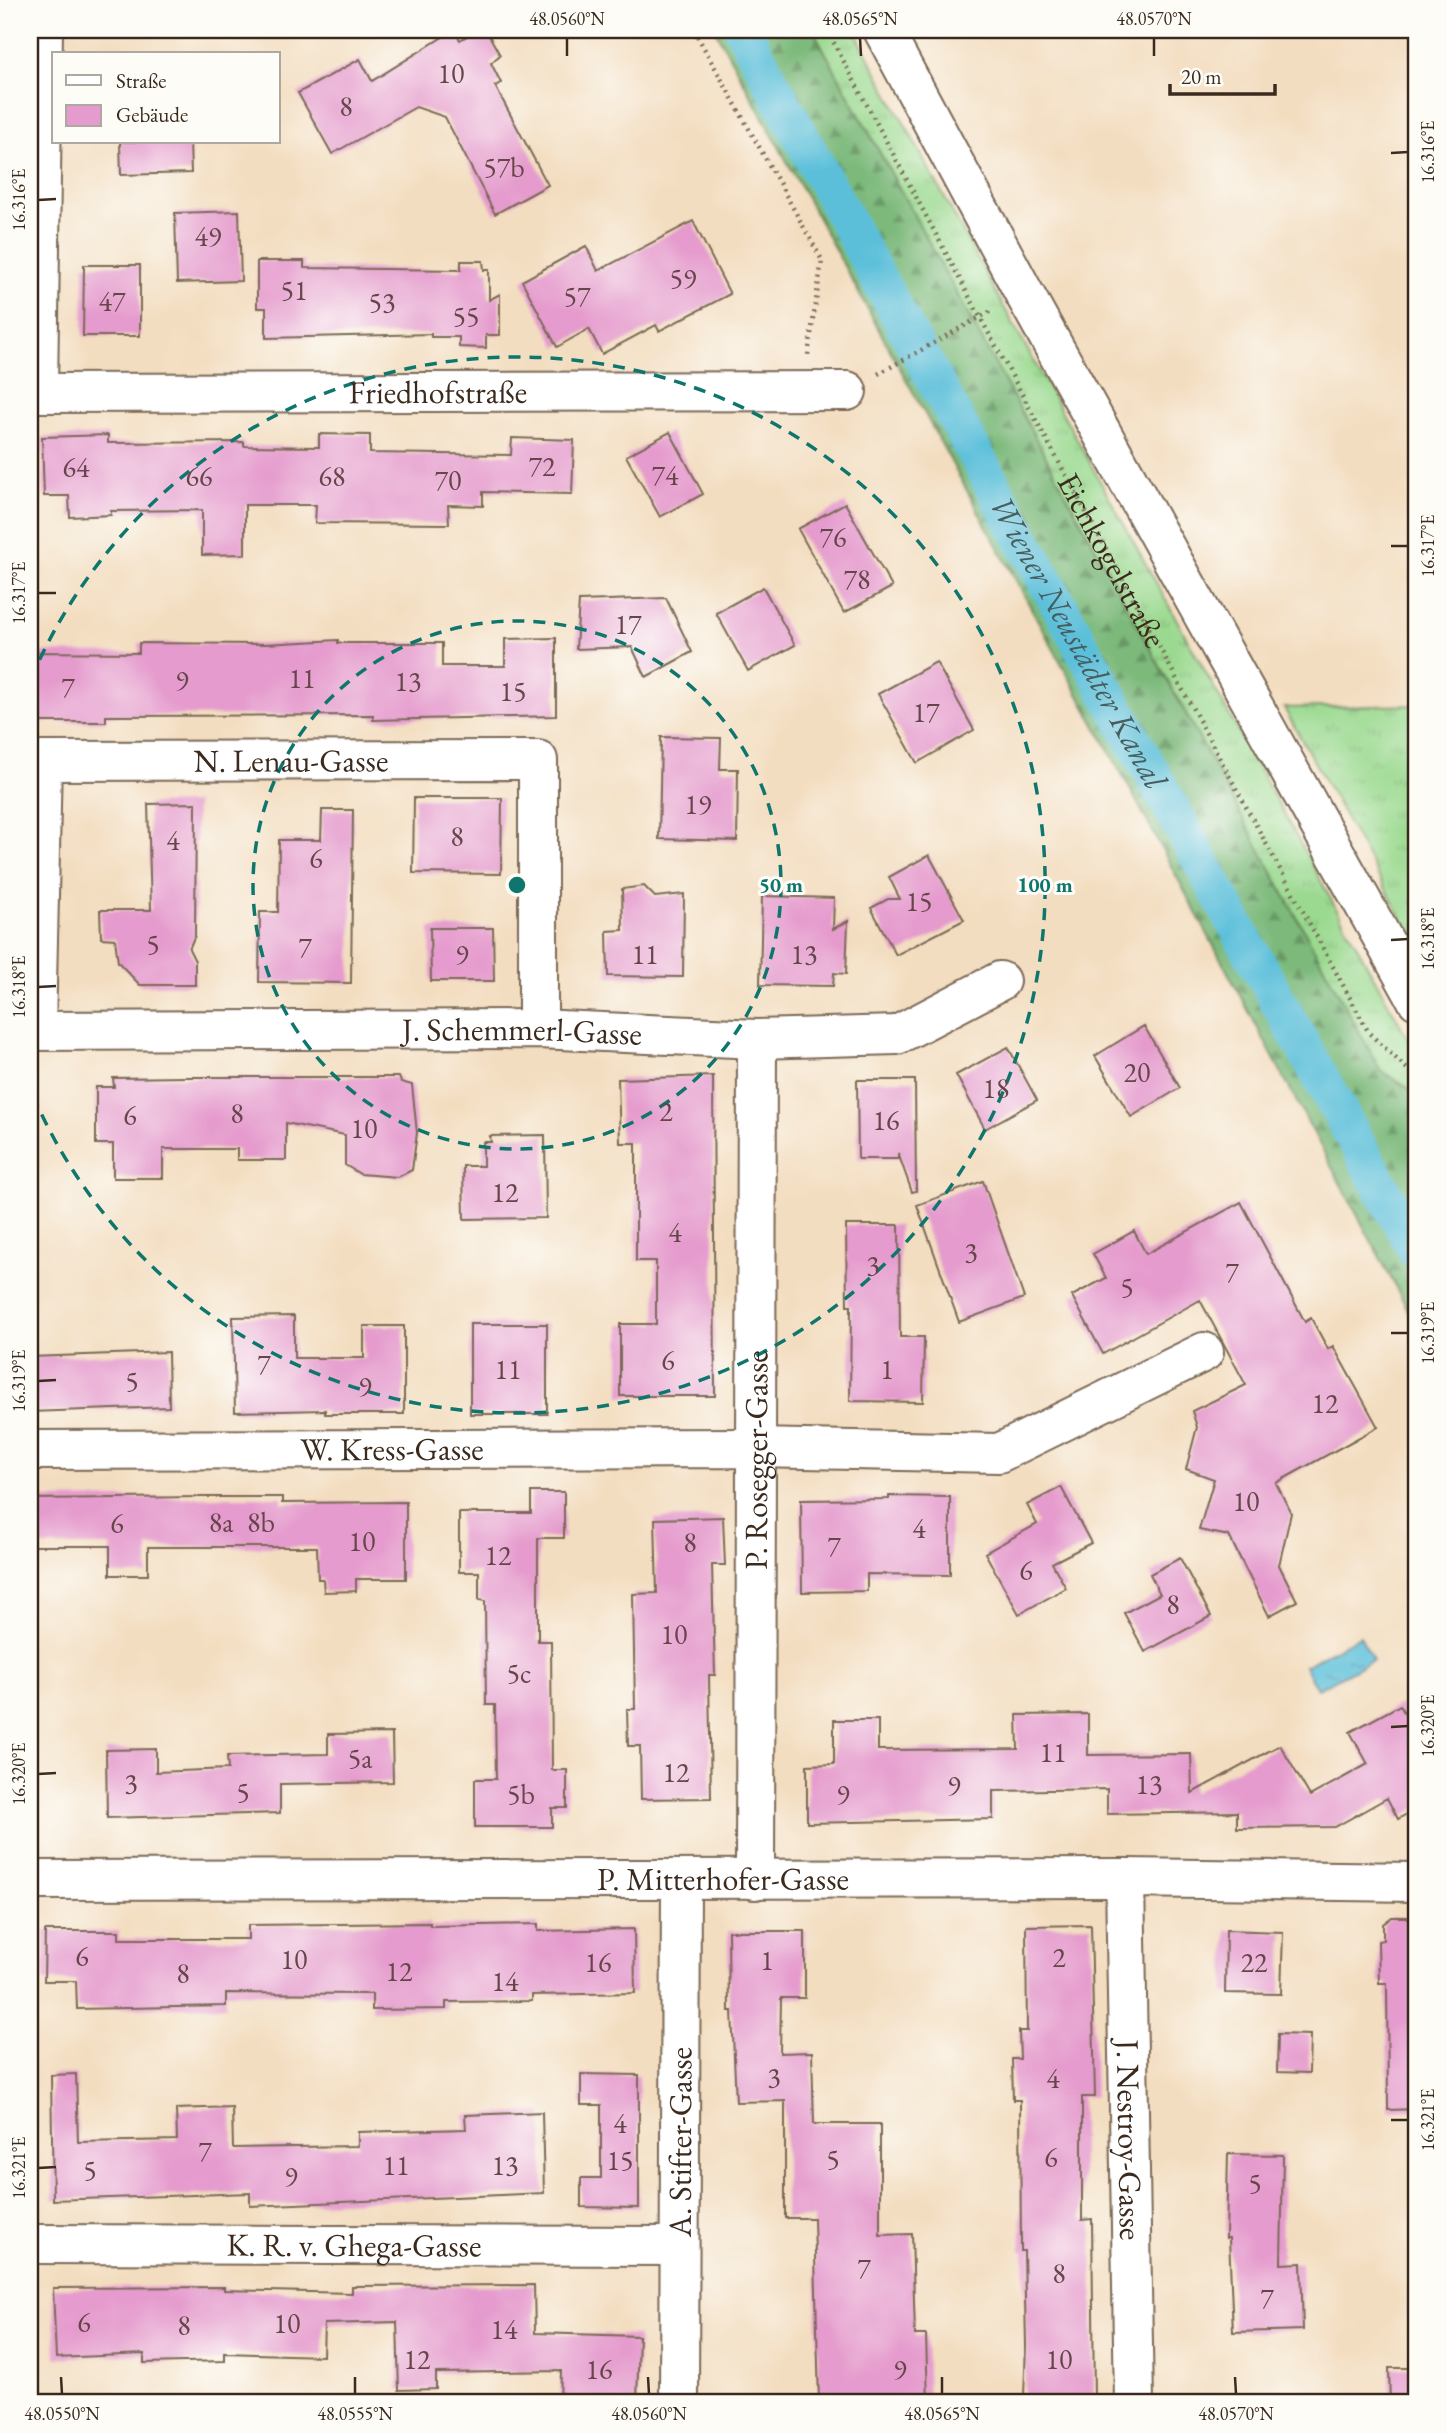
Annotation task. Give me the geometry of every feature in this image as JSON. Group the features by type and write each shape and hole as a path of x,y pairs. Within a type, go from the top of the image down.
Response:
{"street":[{"path":"34,392 43,30"},
{"name":"Eichkogelstraße","path":"883,30 1024,293 1417,1000"},
{"name":"Friedhofstraße","path":"34,392 847,391"},
{"name":"N. Lenau-Gasse","path":"33,1030 42,761 538,760 538,1029"},
{"name":"J. Schemmerl-Gasse","path":"33,1030 538,1029 757,1039 897,1035 1000,981"},
{"name":"P. Rosegger-Gasse","path":"755,1880 757,1039"},
{"name":"W. Kress-Gasse","path":"30,1450 755,1448 999,1453 1204,1352"},
{"name":"P. Mitterhofer-Gasse","path":"30,1881 1125,1878 1417,1882"},
{"name":"J. Nestroy-Gasse","path":"1125,1878 1134,2403"},
{"name":"A. Stifter-Gasse","path":"679,2403 681,1881"},
{"name":"K. R. v. Ghega-Gasse","path":"30,2244 678,2246"}],"path":[{"path":"694,30 821,260 803,390"},
{"name":"Eichkogelstraße","path":"827,30 1369,1033 1417,1078"},
{"path":"881,372 980,317"}],"green space":[{"path":"715,30 813,30 1380,1070 1417,1094 1417,1327 1129,787"},
{"path":"813,30 854,30 990,282 1417,1055 1417,1094 1380,1070"},
{"path":"1417,705 1417,945 1284,708"}],"water":[{"path":"1417,1618 1417,1668 1412,1659 1408,1630"},
{"path":"1360,1636 1373,1660 1317,1689 1304,1666"}],"building":[{"path":"454,30 460,40 478,30 486,30 500,55 491,63 501,83 495,86 548,185 495,214 445,117 416,107 332,154 298,93 360,59 372,81"},
{"path":"120,144 190,144 191,173 121,175"},
{"path":"239,211 241,281 177,283 175,213"},
{"path":"693,221 730,294 659,331 656,325 602,354 589,329 557,347 522,281 586,246 598,271"},
{"path":"257,261 304,261 304,268 461,270 461,261 483,261 484,270 489,270 489,300 500,294 500,335 486,335 486,348 459,347 459,337 431,337 431,334 266,338 266,308 257,308"},
{"path":"84,265 140,265 140,336 83,336"},
{"path":"670,432 703,494 660,517 626,456"},
{"path":"319,434 370,435 370,453 511,455 512,438 574,440 572,494 483,492 483,506 448,505 449,524 315,523 316,505 245,505 245,554 202,555 202,510 111,511 111,515 70,517 69,496 44,496 42,437 108,435 108,443 244,442 244,446 319,447"},
{"path":"845,503 892,587 844,613 798,529"},
{"path":"763,587 795,645 748,671 716,613"},
{"path":"666,598 692,652 646,677 632,647 576,649 579,601"},
{"path":"556,638 556,716 373,720 373,715 106,716 106,722 30,722 30,652 139,653 139,643 265,644 338,640 338,643 442,643 442,666 505,666 505,639"},
{"path":"936,662 974,730 917,763 878,694"},
{"path":"661,737 721,738 720,769 738,769 737,841 659,839"},
{"path":"414,798 502,798 501,874 413,873"},
{"path":"196,803 195,935 189,949 195,961 195,985 140,985 118,962 115,939 101,938 100,910 151,910 148,804"},
{"path":"322,810 353,810 351,983 259,982 260,912 278,912 279,840 321,840"},
{"path":"929,855 964,920 896,955 871,908 888,899 900,899 889,877"},
{"path":"644,886 655,897 684,894 683,977 608,976 607,931 623,930 622,889"},
{"path":"762,896 834,898 833,929 848,921 846,974 834,973 833,986 760,985"},
{"path":"430,928 493,928 494,981 431,981"},
{"path":"1144,1026 1180,1088 1131,1117 1095,1056"},
{"path":"1008,1047 1037,1100 985,1129 956,1075"},
{"path":"713,1076 715,1396 620,1396 620,1324 656,1324 656,1261 636,1261 636,1143 620,1143 618,1079"},
{"path":"399,1077 401,1082 412,1085 417,1133 412,1170 398,1177 360,1174 345,1165 345,1135 286,1123 286,1160 237,1160 237,1149 163,1149 163,1178 113,1178 113,1144 96,1144 96,1087 114,1087 113,1078"},
{"path":"857,1080 915,1080 916,1191 912,1192 898,1153 898,1159 858,1159"},
{"path":"545,1135 546,1218 464,1219 463,1166 483,1166 483,1142 491,1142 490,1136"},
{"path":"983,1181 1024,1298 959,1322 917,1205"},
{"path":"1241,1202 1305,1322 1311,1318 1328,1349 1333,1346 1378,1427 1276,1483 1291,1513 1279,1565 1297,1601 1269,1616 1229,1536 1199,1530 1214,1479 1186,1469 1197,1427 1192,1411 1246,1385 1200,1300 1103,1354 1072,1296 1106,1278 1093,1254 1134,1231 1146,1254"},
{"path":"846,1225 899,1225 900,1337 924,1337 923,1402 850,1401 851,1306 847,1306"},
{"path":"294,1316 294,1358 364,1358 364,1326 404,1326 404,1414 325,1414 325,1410 235,1412 233,1317"},
{"path":"470,1324 547,1324 547,1414 470,1414"},
{"path":"168,1352 169,1407 30,1412 30,1357"},
{"path":"1061,1487 1091,1543 1052,1563 1066,1588 1019,1614 985,1553 1037,1524 1027,1505"},
{"path":"531,1492 564,1492 564,1538 538,1538 538,1641 551,1641 552,1770 567,1770 567,1808 552,1808 552,1827 475,1827 475,1779 496,1779 495,1705 486,1705 485,1601 479,1600 479,1572 459,1572 459,1513 531,1513"},
{"path":"889,1496 950,1497 950,1575 867,1574 867,1591 802,1592 801,1500 889,1499"},
{"path":"282,1497 282,1503 406,1502 406,1579 356,1579 356,1591 324,1592 323,1579 318,1579 317,1547 148,1547 148,1575 110,1575 110,1546 30,1546 30,1499"},
{"path":"723,1517 725,1565 712,1565 715,1675 709,1675 711,1798 641,1799 640,1746 628,1746 627,1709 635,1709 633,1594 657,1593 655,1519"},
{"path":"1180,1558 1211,1616 1145,1652 1124,1613 1160,1594 1150,1574"},
{"path":"1400,1705 1417,1737 1417,1808 1398,1819 1387,1798 1335,1827 1237,1828 1237,1812 1107,1814 1107,1789 993,1791 993,1819 807,1823 807,1765 834,1764 834,1720 878,1720 878,1750 1018,1749 1017,1715 1088,1714 1088,1755 1191,1754 1192,1793 1280,1745 1310,1796 1368,1764 1350,1732"},
{"path":"392,1733 393,1782 280,1784 280,1813 107,1818 106,1750 156,1749 156,1772 228,1769 227,1756 328,1754 328,1734"},
{"path":"1392,1917 1407,1917 1417,1927 1417,2109 1388,2110 1387,1983 1379,1983 1378,1941 1383,1940 1383,1924"},
{"path":"430,1923 430,1926 538,1924 538,1931 634,1929 635,1993 532,1995 532,2001 446,2002 446,2009 372,2010 372,1994 226,1993 226,2006 77,2009 76,1981 44,1981 45,1931 119,1931 119,1939 248,1939 248,1925"},
{"path":"1091,1925 1095,2097 1082,2097 1082,2220 1092,2219 1094,2398 1032,2398 1024,2396 1026,2345 1024,2251 1021,2251 1020,2100 1013,2100 1012,2059 1020,2059 1019,2031 1027,2031 1026,1926"},
{"path":"1226,1930 1283,1932 1281,1994 1225,1993"},
{"path":"728,1931 805,1931 805,1998 781,1998 780,2053 812,2052 814,2124 880,2124 880,2235 912,2234 915,2335 926,2335 928,2403 819,2403 814,2218 785,2218 785,2101 736,2102 732,2011 729,2011"},
{"path":"1278,2034 1310,2035 1309,2073 1277,2072"},
{"path":"76,2074 78,2142 177,2140 176,2109 232,2107 233,2148 358,2146 358,2132 466,2129 465,2115 542,2112 544,2193 250,2206 250,2193 53,2200 51,2075"},
{"path":"581,2074 639,2075 639,2208 581,2207 581,2178 601,2178 601,2105 581,2105"},
{"path":"1228,2154 1283,2155 1281,2264 1301,2263 1303,2330 1233,2332 1229,2238 1226,2238"},
{"path":"534,2285 535,2333 639,2336 637,2403 560,2403 561,2371 436,2373 436,2389 399,2390 397,2322 324,2324 323,2356 225,2353 225,2361 144,2363 144,2354 56,2358 53,2288 224,2287 224,2290 352,2293 352,2286"},
{"path":"1389,2368 1417,2368 1417,2403 1390,2403"}],"waterway":[{"name":"Wiener Neustädter Kanal","path":"743,30 1417,1252"}]}
